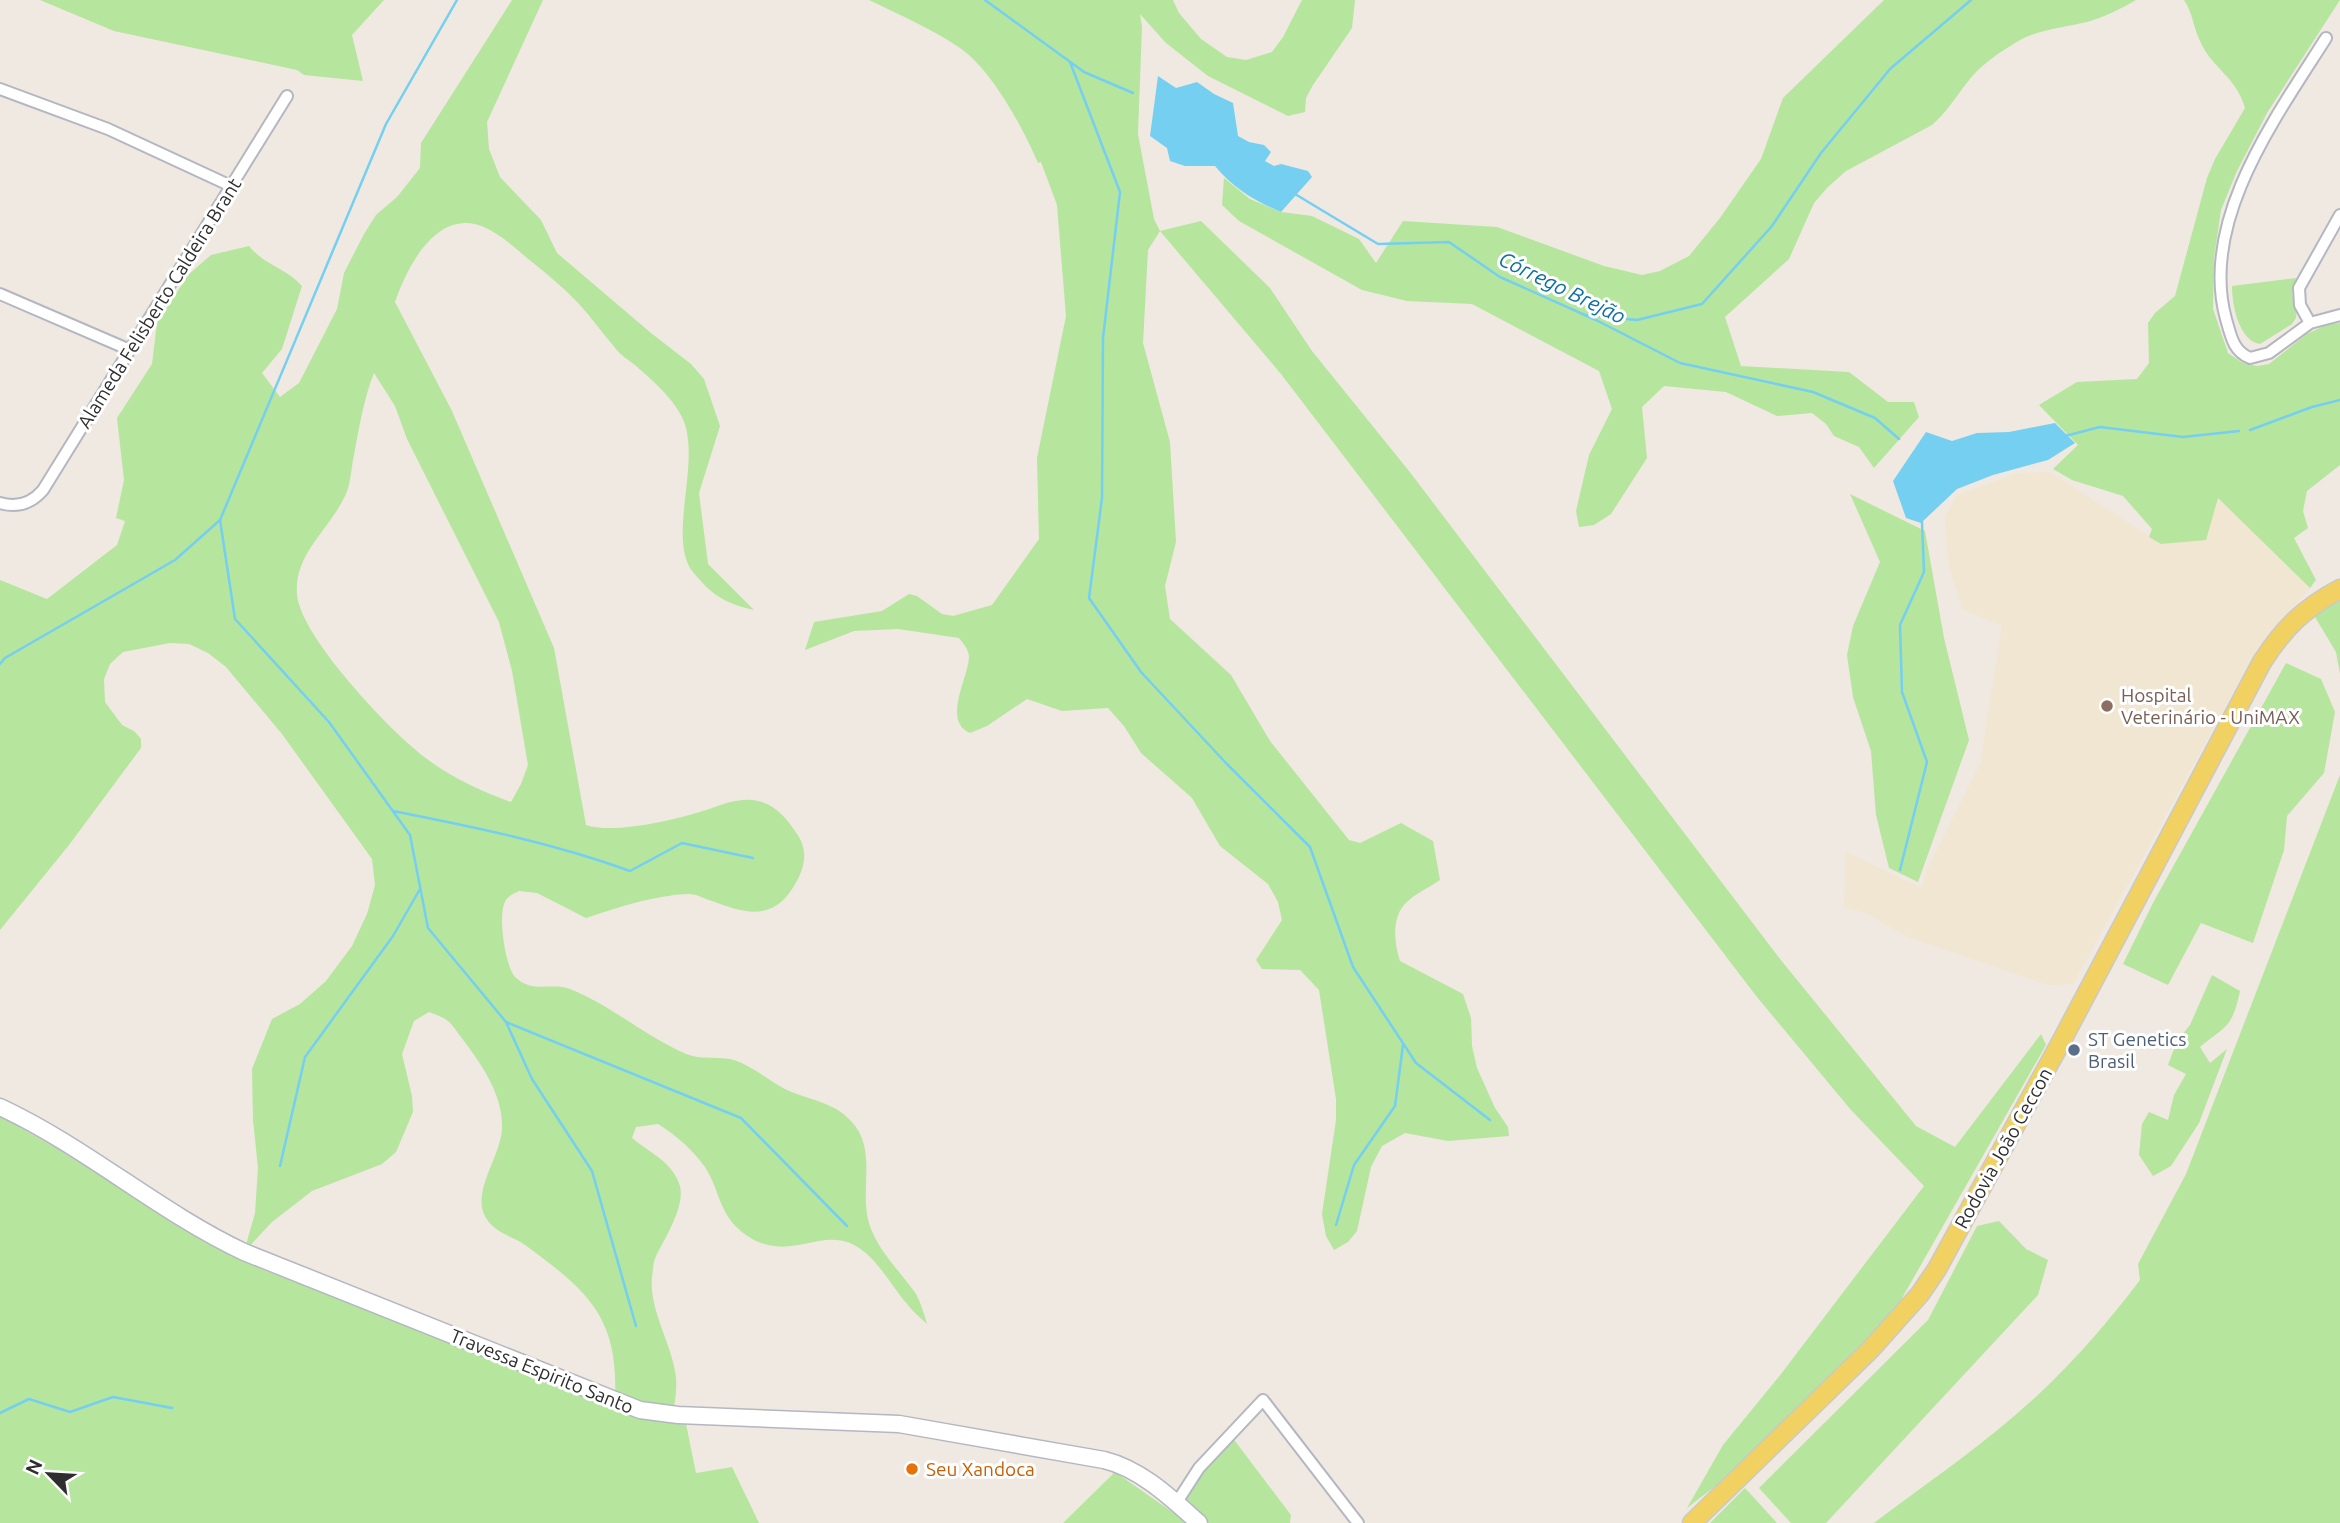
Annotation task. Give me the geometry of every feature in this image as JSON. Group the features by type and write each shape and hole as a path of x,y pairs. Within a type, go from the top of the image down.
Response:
{"main road":[{"name":"Rodovia João Ceccon","path":"1692,1523 1870,1350 1920,1294 1991,1173 2262,662 2284,629 2314,603 2340,589"}],"street":[{"path":"2326,38 2274,121 2247,170 2231,208 2221,292 2233,342 2237,351 2250,358 2269,353 2310,323 2340,314"},
{"path":"0,89 108,129 231,186"},
{"name":"Alameda Felisberto Caldeira Brant","path":"0,503 24,504 43,490 287,96"},
{"path":"2310,323 2300,305 2299,288 2340,215"},
{"path":"0,294 130,350"},
{"name":"Travessa Espirito Santo","path":"0,1107 43,1130 203,1231 236,1248 640,1410 678,1415 888,1423 1116,1463 1136,1473 1199,1523"},
{"path":"1177,1503 1199,1468 1263,1400 1358,1523"}],"shaded area":[{"name":"Hospital Veterinário - UniMAX","path":"2050,472 2161,544 2218,498 2310,588 2257,649 2073,984 2048,985 1906,936 1866,913 1844,907 1846,852 1921,888 1926,872 1980,764 2002,626 1962,609 1948,562 1945,516 1957,495 2018,473"}],"green space":[{"path":"40,0 384,0 352,35 363,81 304,75 297,70 114,31"},
{"path":"512,0 543,0 487,122 489,149 500,177 541,220 557,253 691,364 704,379 720,426 699,493 708,564 754,610 718,596 690,568 684,553 689,453 687,434 678,410 655,383 618,351 579,304 554,280 496,233 467,223 452,225 426,244 407,273 395,302 452,411 554,648 586,825 611,828 656,823 734,801 750,800 764,803 780,813 797,834 804,850 803,866 787,896 769,909 760,911 740,910 689,894 650,899 586,918 537,893 519,891 507,899 502,916 503,939 511,971 528,985 563,987 585,996 686,1054 734,1060 793,1093 828,1105 844,1114 859,1132 864,1144 866,1210 869,1223 883,1251 916,1294 927,1324 910,1308 875,1262 850,1243 825,1240 774,1246 746,1235 725,1211 705,1167 678,1138 658,1124 636,1127 632,1138 672,1170 680,1186 677,1213 655,1258 652,1277 654,1301 676,1377 673,1414 615,1400 615,1371 611,1347 605,1327 595,1309 582,1292 547,1261 494,1227 486,1218 482,1197 501,1138 499,1103 483,1068 453,1027 446,1020 429,1012 414,1021 402,1054 413,1112 396,1152 382,1164 312,1191 272,1222 244,1252 255,1213 258,1168 252,1069 272,1019 300,1004 326,981 352,946 367,914 375,885 372,859 282,734 226,667 208,653 189,644 170,643 123,652 110,664 104,679 105,702 122,725 134,731 141,739 141,748 69,845 0,930 0,580 47,599 117,545 125,521 116,518 124,480 117,418 152,364 157,323 188,275 211,255 249,246 302,286 282,349 262,373 280,397 299,383 337,309 344,273 364,234 376,215 397,197 420,168 421,143","holes":["374,373 395,406 407,439 499,622 512,671 528,765 511,802 458,778 410,745 361,696 325,652 301,611 297,594 301,567 347,492 362,413"]},
{"path":"869,0 1173,0 1179,13 1201,39 1227,57 1246,60 1272,52 1302,0 1355,0 1352,28 1313,85 1306,98 1305,112 1288,116 1208,76 1166,43 1140,14 1142,27 1138,134 1154,219 1160,231 1148,250 1143,343 1170,442 1176,542 1165,586 1170,619 1231,675 1270,741 1349,840 1360,843 1401,823 1433,841 1440,880 1407,902 1398,915 1395,938 1398,954 1400,961 1463,994 1471,1018 1472,1046 1477,1068 1495,1108 1508,1127 1509,1136 1448,1141 1405,1133 1382,1146 1371,1167 1357,1231 1348,1242 1334,1250 1326,1236 1322,1214 1336,1120 1336,1099 1319,990 1300,970 1262,969 1256,960 1282,920 1278,902 1268,884 1220,846 1192,798 1141,753 1124,726 1108,708 1062,711 1027,699 987,726 970,733 962,727 958,719 957,709 969,657 959,638 898,629 854,631 805,650 814,622 882,611 909,594 917,596 942,614 953,616 992,605 1039,539 1037,458 1066,316 1057,205 1041,162 1038,163 1005,101 984,70 960,48 927,28"},
{"path":"1884,0 2136,0 2093,20 2032,35 2015,43 1977,72 1932,125 1846,171 1814,203 1789,259 1725,317 1741,366 1849,372 1888,402 1914,402 1919,417 1874,468 1859,447 1834,436 1826,424 1812,413 1777,416 1726,392 1664,386 1642,407 1647,458 1611,514 1594,525 1579,527 1576,511 1589,455 1612,409 1599,371 1472,304 1407,301 1362,290 1239,221 1222,205 1224,178 1250,199 1281,212 1312,216 1359,239 1376,263 1403,221 1497,227 1604,266 1642,275 1660,271 1689,256 1720,218 1761,159 1783,98"},
{"path":"2184,0 2340,0 2267,113 2237,171 2221,210 2214,258 2213,309 2228,353 2243,363 2257,366 2269,364 2307,334 2326,325 2340,323 2340,465 2307,491 2303,511 2308,528 2294,538 2316,580 2310,588 2218,498 2206,540 2161,544 2149,537 2152,529 2123,496 2072,480 2053,469 2078,445 2039,405 2077,382 2137,379 2149,363 2148,323 2155,313 2175,296 2207,178 2245,108 2236,88 2205,51"},
{"path":"1201,221 1270,288 1312,351 1409,471 1780,959 1916,1126 1955,1147 2041,1034 2046,1045 1893,1314 1718,1484 1687,1508 1723,1445 1781,1374 1924,1186 1851,1110 1757,997 1281,374 1160,231"},
{"path":"2296,278 2292,295 2297,309 2292,324 2260,344 2253,341 2238,321 2232,286"},
{"path":"1850,494 1925,531 1944,638 1969,740 1918,882 1889,868 1876,815 1871,751 1853,697 1847,655 1853,626 1880,562"},
{"path":"2340,599 2340,674 2336,652 2315,617 2319,610"},
{"path":"2286,663 2321,679 2335,712 2324,773 2287,816 2284,850 2253,943 2201,923 2168,985 2123,964 2154,901"},
{"path":"2340,775 2340,1523 1874,1523 2021,1411 2092,1339 2140,1280 2138,1264 2186,1174"},
{"path":"2212,975 2240,991 2227,1025 2200,1047 2210,1063 2227,1049 2199,1123 2171,1166 2153,1176 2139,1155 2142,1124 2149,1112 2168,1120 2174,1095 2186,1074 2168,1065 2177,1041 2190,1025"},
{"path":"0,1116 205,1242 263,1270 396,1320 685,1419 696,1473 732,1467 759,1523 0,1523"},
{"path":"1999,1221 2026,1249 2048,1260 2038,1295 1826,1523 1791,1523 1759,1488 1928,1320 1977,1226"},
{"path":"1232,1437 1291,1515 1290,1523 1204,1523 1182,1501 1199,1472"},
{"path":"1115,1472 1188,1523 1063,1523"},
{"path":"1745,1488 1777,1523 1710,1523"}],"water":[{"path":"1158,76 1176,88 1197,82 1233,103 1238,136 1264,145 1271,152 1265,161 1274,166 1281,164 1308,171 1312,177 1281,212 1245,194 1215,166 1185,166 1170,161 1167,148 1150,136"},
{"path":"2055,423 2075,443 2048,460 1993,475 1957,489 1921,523 1906,518 1893,481 1926,432 1952,441 1977,433 2009,432"}],"waterway":[{"path":"457,0 386,124 220,520 235,619 329,722 410,835 428,928 506,1022 741,1118 847,1226"},
{"name":"Córrego Brejão","path":"985,0 1084,72 1133,93"},
{"path":"1586,315 1637,320 1702,304 1772,226 1821,153 1890,69 1971,0"},
{"path":"1070,62 1120,192 1103,338 1102,498 1089,598 1141,672 1310,847 1353,967 1416,1063 1490,1120"},
{"name":"Córrego Brejão","path":"1295,194 1378,244 1449,242 1500,277 1596,320 1680,363 1813,392 1875,418 1899,439"},
{"name":"Córrego Brejão","path":"2250,430 2312,407 2340,400"},
{"name":"Córrego Brejão","path":"2065,436 2100,427 2183,437 2239,431"},
{"path":"0,664 5,658 175,560 220,520"},
{"path":"1900,870 1927,762 1902,692 1900,625 1924,572 1922,522"},
{"path":"393,811 543,844 630,871 682,843 753,858"},
{"path":"280,1166 305,1057 393,936 420,889"},
{"path":"506,1022 532,1079 592,1171 636,1326"},
{"path":"1336,1225 1354,1165 1395,1106 1403,1045"},
{"path":"0,1413 29,1399 70,1412 113,1397 172,1408"}],"place":[{"name":"Hospital Veterinário - UniMAX","path":"2107,706"},
{"name":"ST Genetics Brasil","path":"2074,1050"},
{"name":"Seu Xandoca","path":"912,1469"}]}
